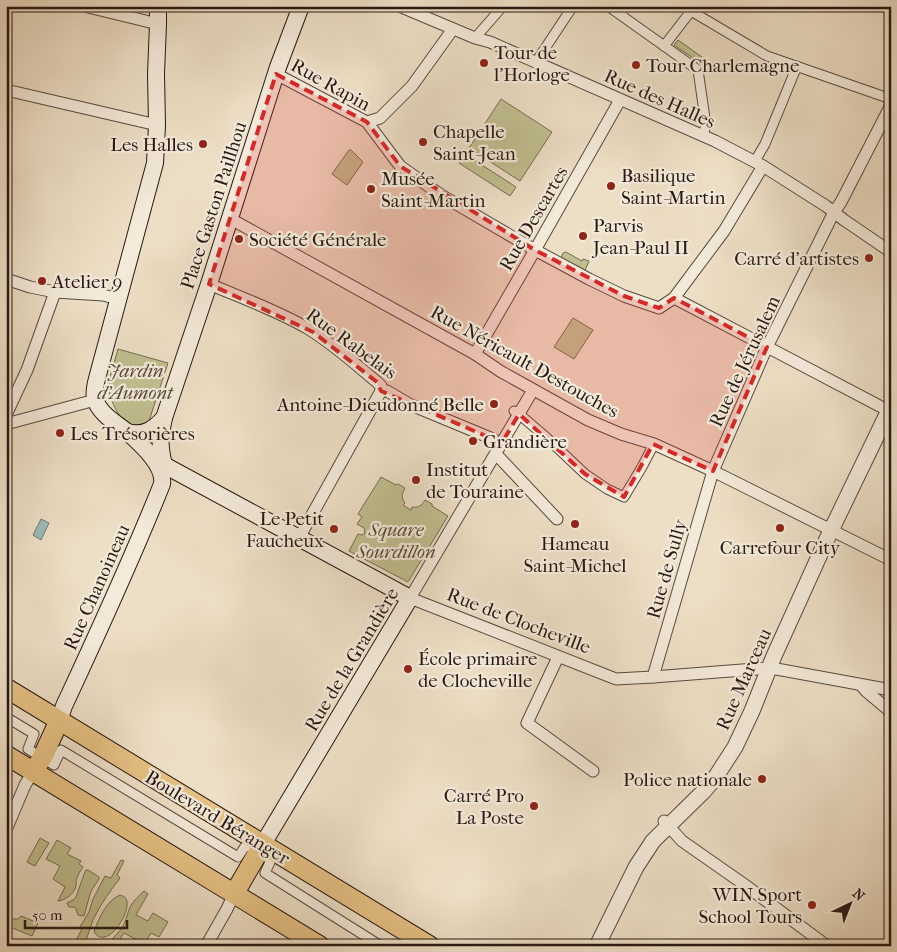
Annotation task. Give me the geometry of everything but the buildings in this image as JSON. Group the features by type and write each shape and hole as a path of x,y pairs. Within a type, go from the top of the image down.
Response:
{"main road":[{"path":"158,6 155,163 99,371 95,389 95,400 104,412 162,466"},
{"name":"Place Gaston Paillhou","path":"162,466 160,449 164,418 276,74 302,6"},
{"path":"127,432 139,434 152,430 164,418"},
{"name":"Rue de Clocheville","path":"162,466 410,598"},
{"name":"Rue Chanoineau","path":"59,721 64,706 139,541 162,484 162,466"},
{"name":"Rue de la Grandière","path":"261,848 410,598"},
{"name":"Boulevard Béranger","path":"6,688 261,848 430,946"},
{"path":"37,765 59,721"},
{"path":"6,755 37,765 234,894 320,946"},
{"path":"234,894 261,848"}],"street":[{"path":"84,6 158,24"},
{"name":"Rue des Halles","path":"399,6 475,38 490,42 704,136 759,164 826,206 891,252"},
{"path":"475,38 503,6"},
{"path":"536,62 573,6"},
{"path":"608,6 698,70 706,125 704,136"},
{"path":"664,46 691,11 767,56 891,99"},
{"path":"367,122 380,118 412,86 453,29"},
{"path":"797,66 765,144 759,164 724,231 674,298 890,410"},
{"name":"Rue Rapin","path":"276,74 367,122 400,166 441,195 535,250 624,296 659,308 674,298"},
{"path":"6,90 157,124"},
{"name":"Rue Descartes","path":"475,354 620,100"},
{"name":"Rue de Jérusalem","path":"713,471 767,347 834,212 891,105"},
{"name":"Rue Néricault Destouches","path":"229,218 475,354 500,371 588,420 621,434 654,444 713,471 891,560"},
{"path":"6,279 30,287 55,292 103,295 118,299"},
{"name":"Rue Rabelais","path":"209,284 267,308 306,328 329,343 382,386 382,391 387,391 411,405 493,439 498,450 557,519"},
{"path":"6,415 20,386 55,292"},
{"name":"Rue de la Grandière","path":"410,598 498,450 516,412 533,390"},
{"path":"299,538 382,391"},
{"path":"6,424 95,400"},
{"name":"Rue Marceau","path":"597,946 636,867 666,824 703,792 725,762 744,730 766,668 890,410"},
{"path":"516,412 560,450 584,474 607,489 624,497 654,444"},
{"name":"Rue de Sully","path":"653,677 713,471"},
{"name":"Rue de Clocheville","path":"410,598 616,679 766,668 891,690"},
{"path":"558,657 527,723 593,771"},
{"path":"862,685 866,691 891,712"},
{"path":"6,717 34,734 28,749 37,765"},
{"path":"37,765 54,765 61,750 238,857 246,844 261,848 271,860 265,874 381,946"},
{"path":"6,830 25,785 37,765"},
{"path":"666,824 682,841 827,946"},
{"path":"206,946 228,909 234,894"}],"highlighted area":[{"path":"276,74 367,122 400,166 535,250 624,296 659,308 674,298 767,347 713,471 653,444 624,497 585,474 519,414 500,446 493,439 381,391 377,382 313,332 209,284"}],"green space":[{"path":"678,40 702,57 699,62 674,45"},
{"path":"501,99 552,132 520,181 469,148"},
{"path":"349,150 363,162 347,185 332,174"},
{"path":"465,154 516,187 510,196 459,163"},
{"path":"566,252 582,261 583,259 589,261 584,273 561,258 563,253"},
{"path":"573,318 593,330 574,359 554,347"},
{"name":"Jardin d'Aumont","path":"118,349 168,363 149,421 140,425 129,425 120,416 111,398 109,383"},
{"name":"Square Sourdillon","path":"381,477 405,488 402,496 405,503 403,505 411,510 412,507 420,506 425,500 448,516 408,582 349,551 358,534 362,535 365,533 364,528 357,524 362,517 358,514"},
{"path":"40,838 49,843 35,866 27,862"},
{"path":"57,840 71,848 67,854 81,861 79,864 83,867 77,877 76,886 72,894 58,901 65,887 53,879 60,866 46,859"},
{"path":"121,860 124,861 117,875 120,878 98,911 82,946 73,946 82,929 80,927 105,876 111,878"},
{"path":"86,870 99,877 99,879 91,891 84,916 78,915 76,909 69,907 67,903 76,897"},
{"path":"144,891 148,894 136,915 148,921 153,913 168,922 159,937 151,933 143,946 133,946 137,940 124,933 116,946 111,942 112,940 123,927 131,905"},
{"path":"120,895 126,898 127,904 122,920 112,933 105,937 99,937 94,932 101,916 107,905"},
{"path":"21,916 38,923 32,936 10,927 13,919 18,919"}],"water":[{"path":"41,519 49,523 41,540 33,535"}],"place":[{"name":"Tour de l'Horloge","path":"484,63"},
{"name":"Tour Charlemagne","path":"636,65"},
{"name":"Chapelle Saint-Jean","path":"423,142"},
{"name":"Les Halles","path":"203,144"},
{"name":"Basilique Saint-Martin","path":"611,186"},
{"name":"Musée Saint-Martin","path":"371,189"},
{"name":"Parvis Jean-Paul II","path":"583,236"},
{"name":"Société Générale","path":"239,239"},
{"name":"Carré d'artistes","path":"869,258"},
{"name":"Atelier 9","path":"42,281"},
{"name":"Antoine-Dieudonné Belle","path":"494,404"},
{"name":"Les Trésorières","path":"60,433"},
{"name":"Grandière","path":"473,441"},
{"name":"Institut de Touraine","path":"416,480"},
{"name":"Hameau Saint-Michel","path":"575,524"},
{"name":"Carrefour City","path":"780,528"},
{"name":"Le Petit Faucheux","path":"334,529"},
{"name":"École primaire de Clocheville","path":"408,669"},
{"name":"Police nationale","path":"762,779"},
{"name":"Carré Pro La Poste","path":"534,806"},
{"name":"WIN Sport School Tours","path":"812,905"}]}
